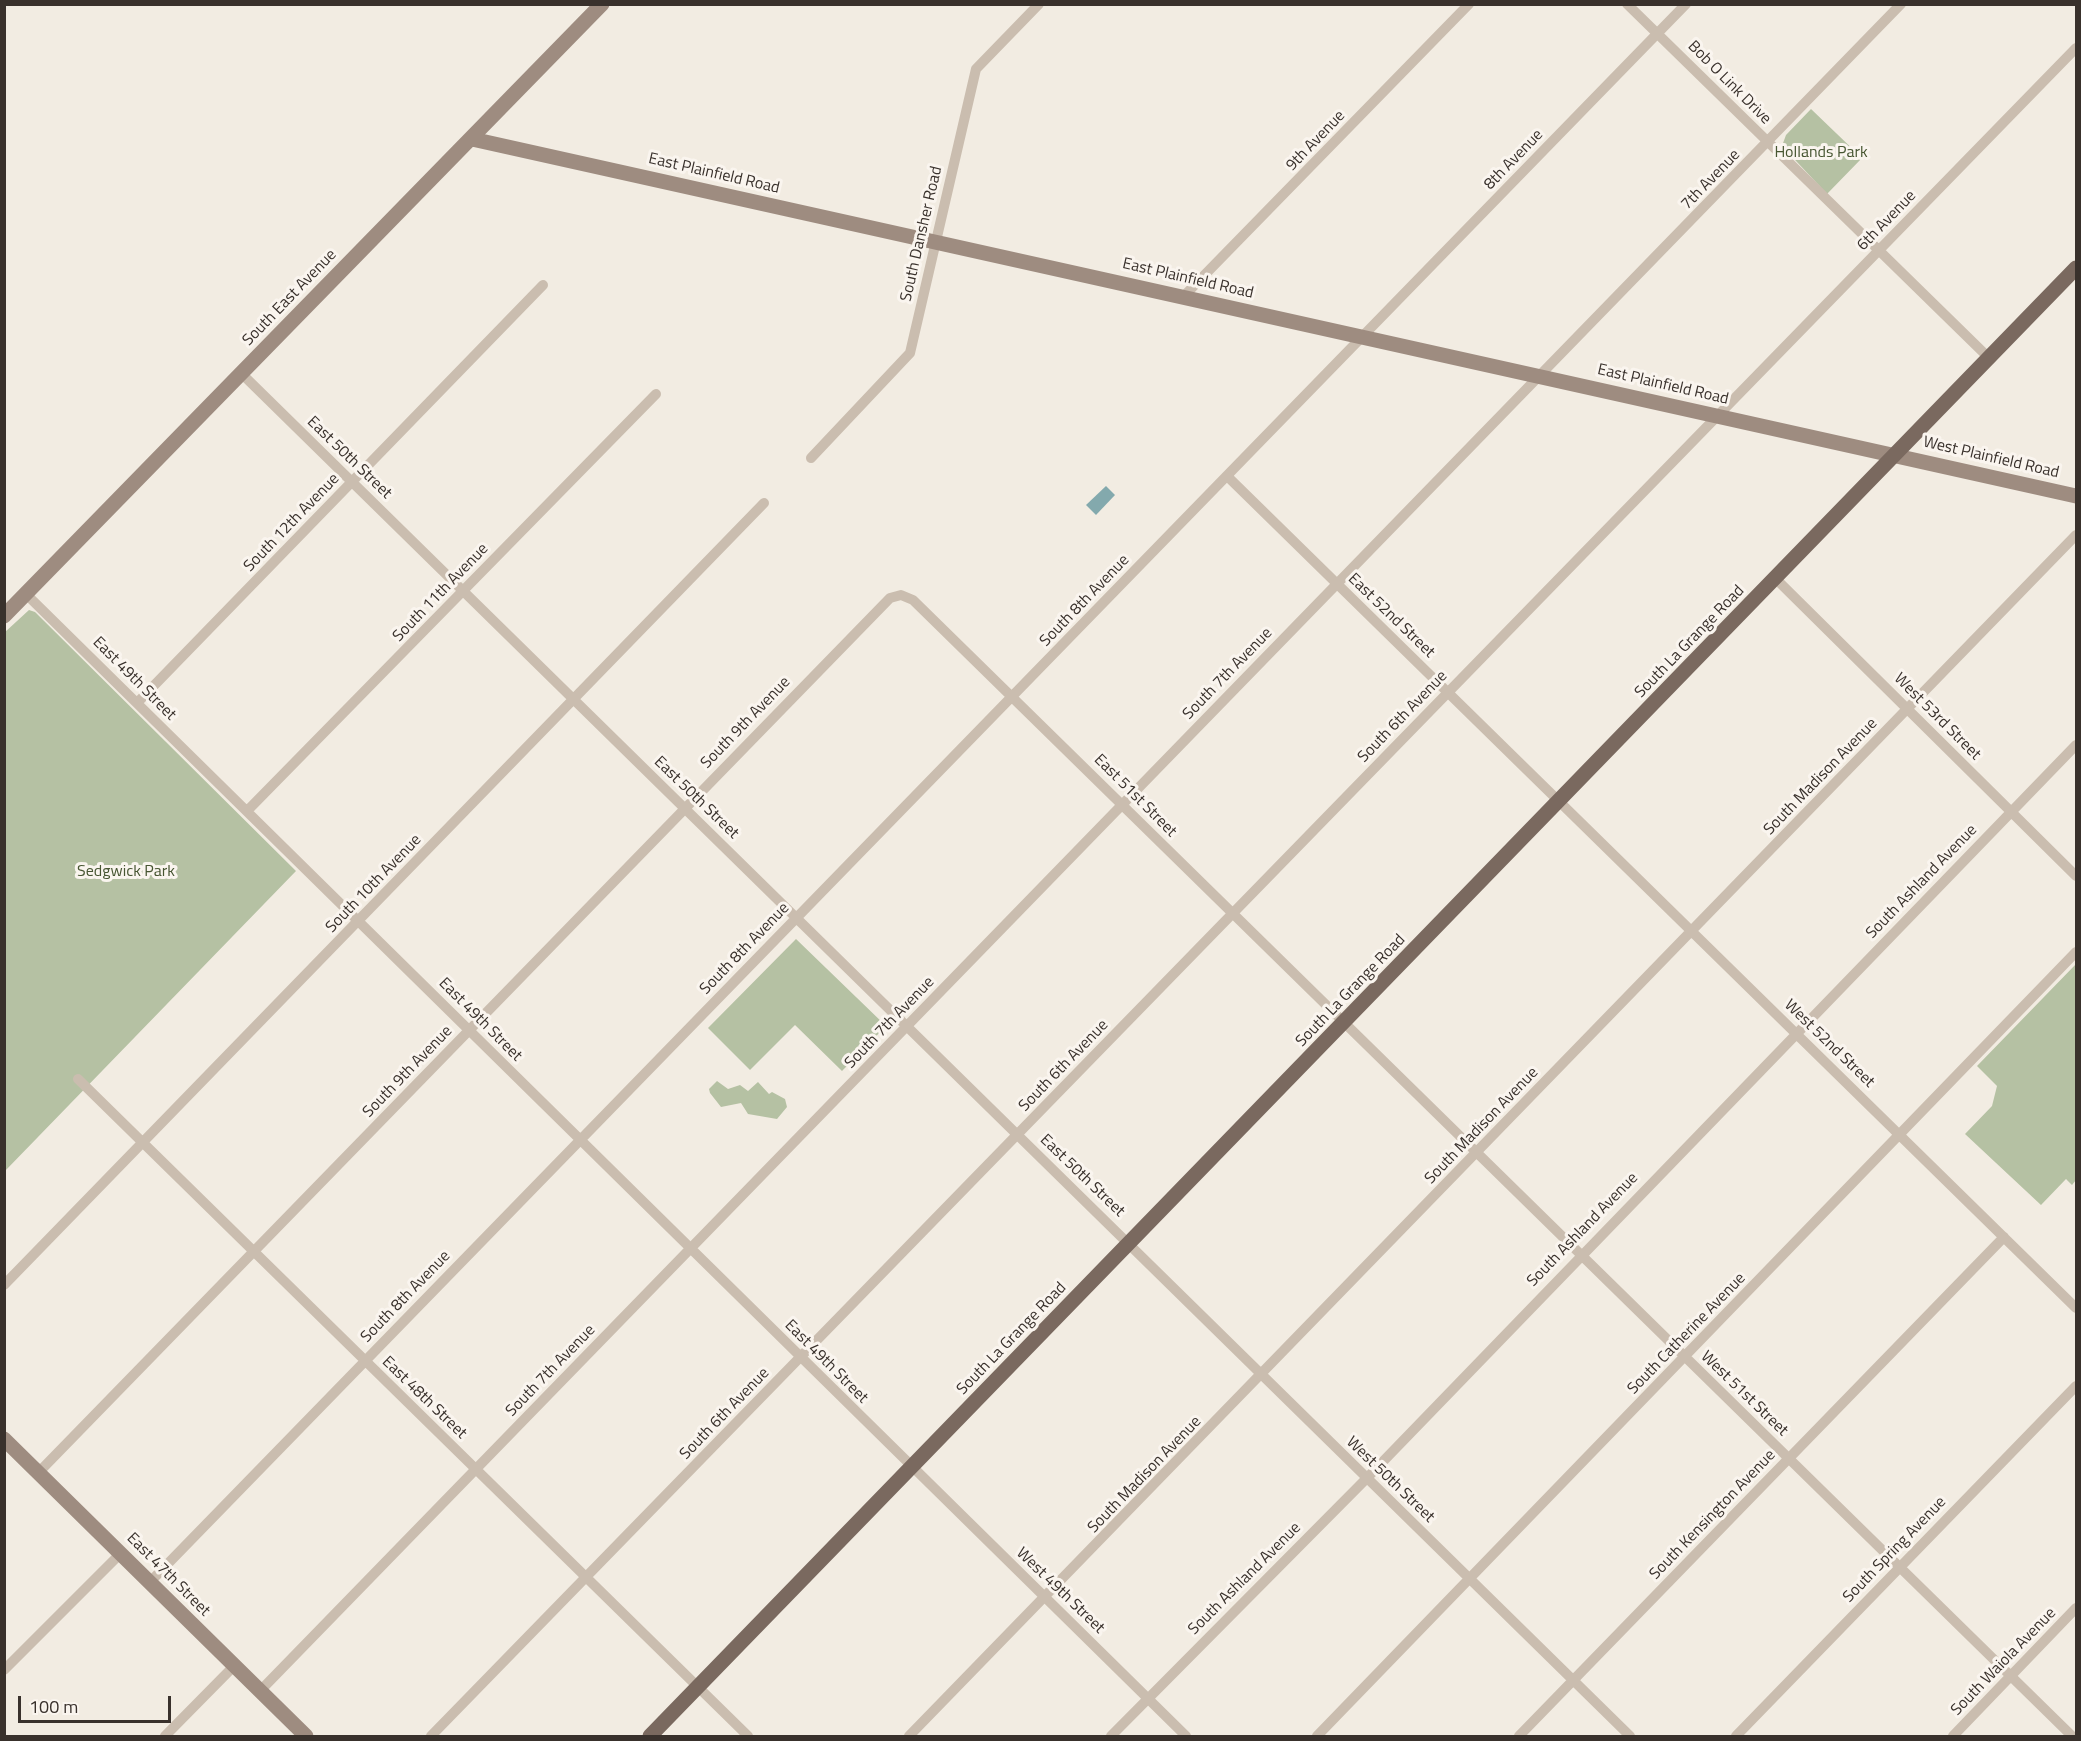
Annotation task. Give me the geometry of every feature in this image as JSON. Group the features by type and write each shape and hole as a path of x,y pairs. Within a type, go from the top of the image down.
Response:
{"main road":[{"name":"South East Avenue","path":"4,616 602,4"},
{"name":"East Plainfield Road","path":"472,139 1897,455"},
{"name":"South La Grange Road","path":"650,1737 1897,455 2076,268"},
{"name":"West Plainfield Road","path":"1897,455 2076,496"},
{"name":"East 47th Street","path":"6,1442 306,1737"}],"street":[{"name":"South Dansher Road","path":"811,458 910,353 976,69 1039,4"},
{"name":"9th Avenue","path":"1183,297 1469,4"},
{"name":"Bob O Link Drive","path":"1627,4 1990,359"},
{"name":"8th Avenue","path":"1361,336 1686,4"},
{"name":"7th Avenue","path":"1542,376 1901,4"},
{"name":"6th Avenue","path":"1718,416 2076,48"},
{"name":"South 12th Avenue","path":"136,702 543,285"},
{"name":"South 8th Avenue","path":"150,1582 1361,336"},
{"name":"East 50th Street","path":"242,374 1130,1244"},
{"name":"South 7th Avenue","path":"260,1691 1123,805 1335,583 1542,376"},
{"name":"South 11th Avenue","path":"247,812 656,394"},
{"name":"South 6th Avenue","path":"431,1737 1718,416"},
{"name":"East 52nd Street","path":"1227,476 1560,802"},
{"name":"South 10th Avenue","path":"4,1285 764,504"},
{"name":"South Madison Avenue","path":"909,1737 1046,1599 2076,536"},
{"name":"West 53rd Street","path":"1776,579 2076,876"},
{"name":"East 49th Street","path":"26,594 912,1468"},
{"name":"East 51st Street","path":"901,595 913,600 1345,1023"},
{"name":"South 9th Avenue","path":"39,1472 890,598 901,595"},
{"name":"South Ashland Avenue","path":"1111,1737 1366,1479 1581,1254 2076,745"},
{"name":"West 52nd Street","path":"1560,802 2076,1308"},
{"name":"South Catherine Avenue","path":"1317,1737 1899,1135 1969,1066 2076,952"},
{"name":"West 51st Street","path":"1345,1023 2072,1737"},
{"name":"East 48th Street","path":"78,1079 748,1737"},
{"name":"South Kensington Avenue","path":"1519,1737 2004,1237"},
{"name":"West 50th Street","path":"1130,1244 1630,1737"},
{"name":"South Spring Avenue","path":"1736,1737 2076,1386"},
{"name":"West 49th Street","path":"912,1468 1186,1737"},
{"path":"4,1670 120,1554"},
{"name":"South Waiola Avenue","path":"1953,1737 2076,1608"},
{"path":"165,1737 234,1666"}],"green space":[{"name":"Hollands Park","path":"1811,109 1862,158 1827,194 1782,146 1786,135"},
{"name":"Sedgwick Park","path":"29,610 35,612 296,871 5,1171 4,633"},
{"path":"796,939 886,1026 842,1071 795,1025 750,1070 708,1028"},
{"path":"2076,964 2076,1180 2072,1185 2066,1179 2041,1205 1965,1134 1992,1106 1997,1086 1977,1066"},
{"path":"717,1081 728,1089 740,1085 748,1091 758,1082 769,1094 772,1092 785,1099 787,1107 777,1119 748,1114 741,1103 721,1107 709,1089"}],"water":[{"path":"1106,486 1115,495 1096,515 1086,505"}]}
